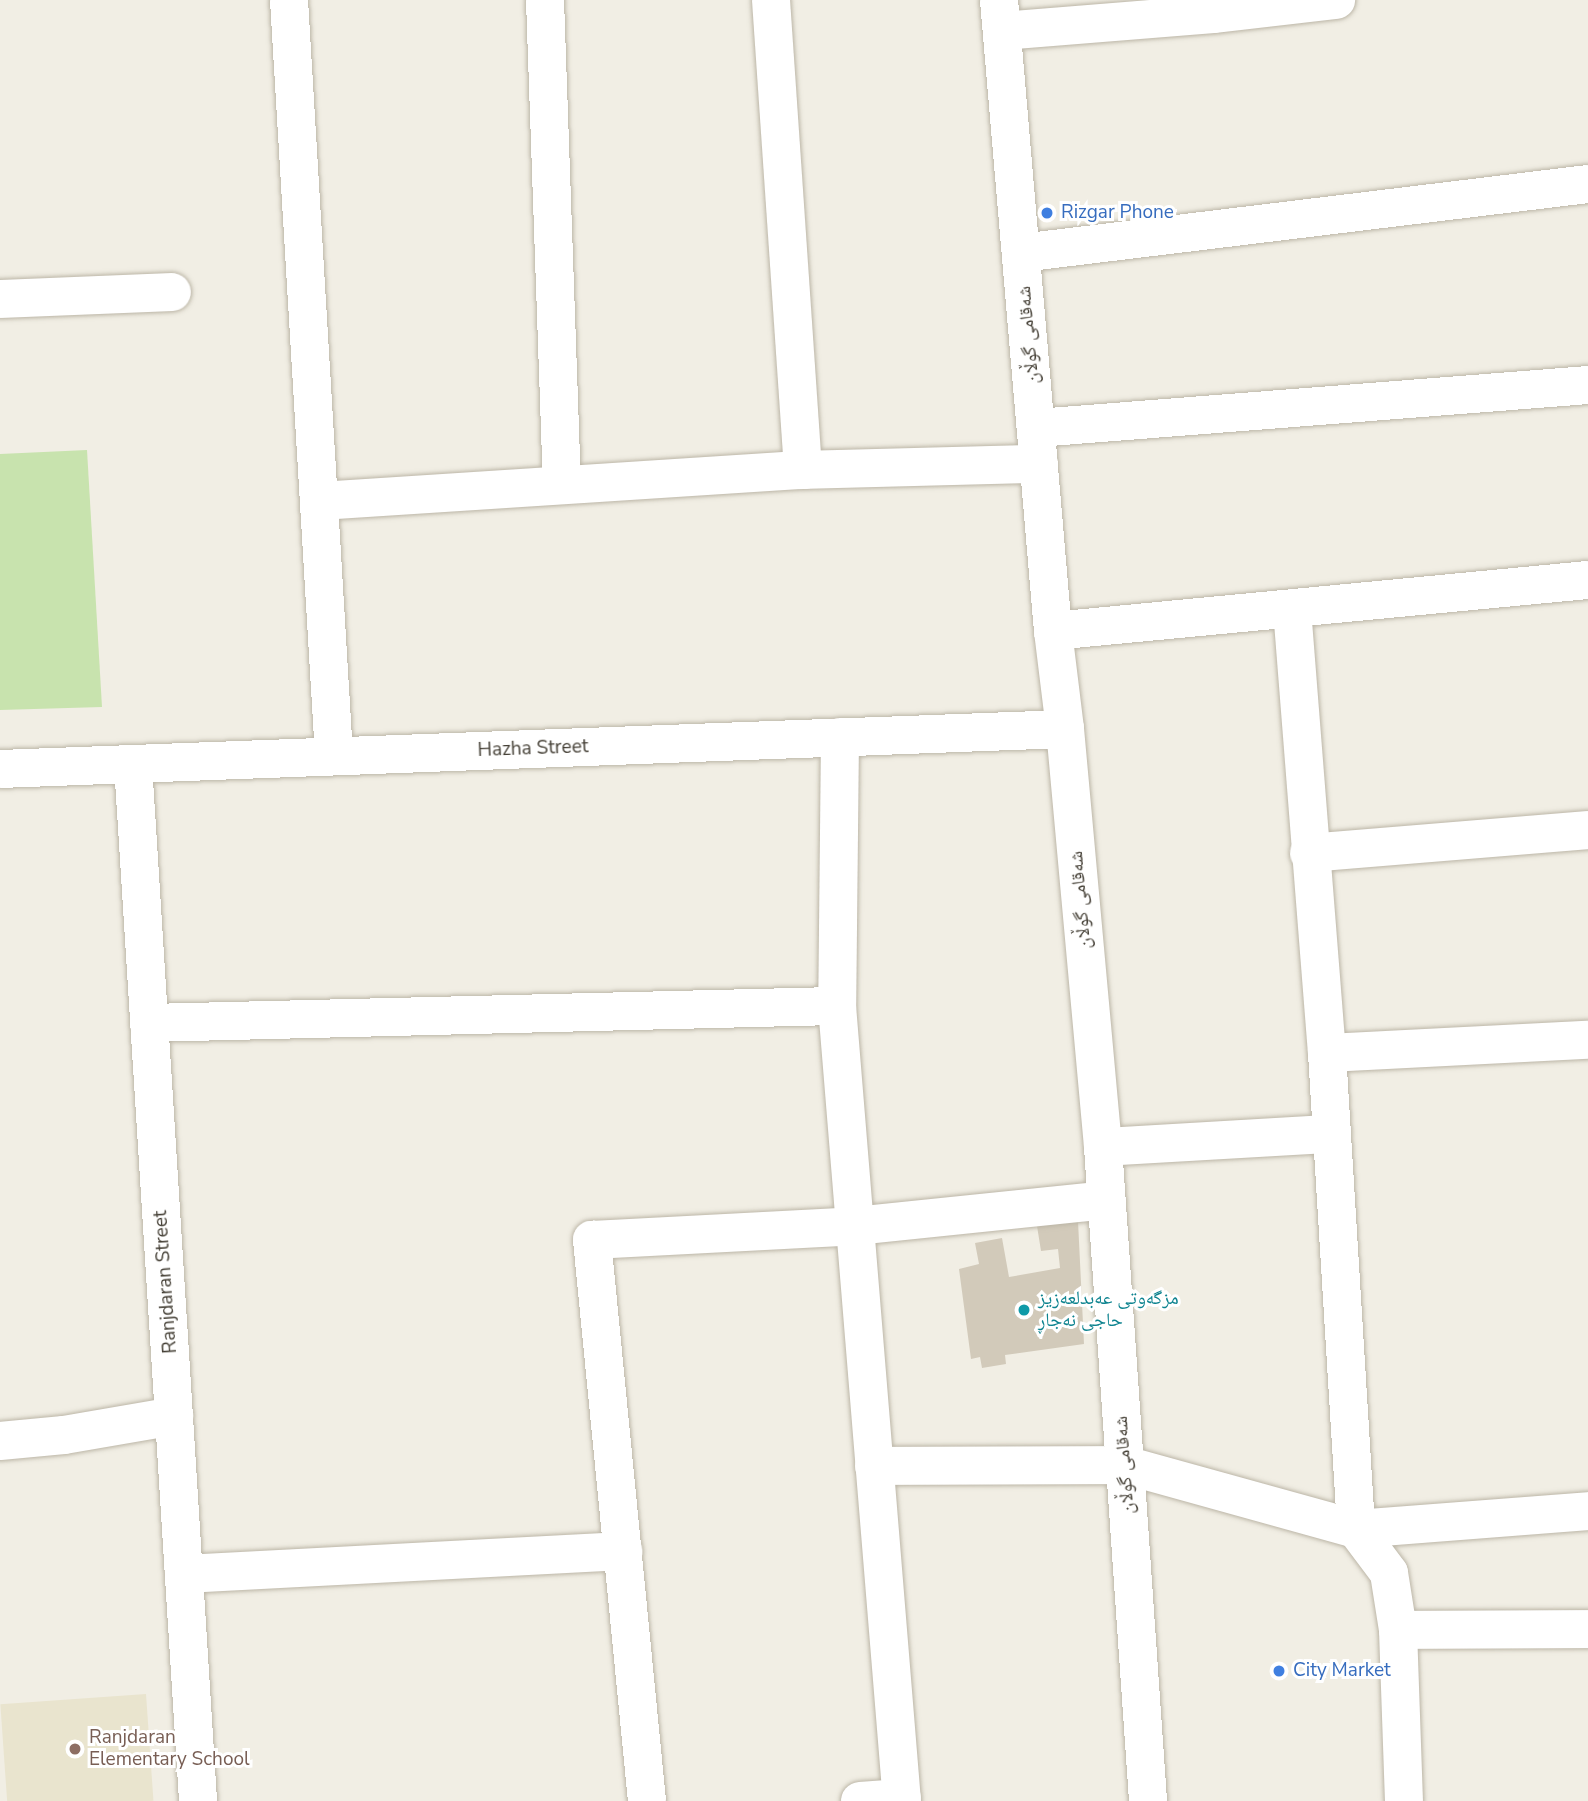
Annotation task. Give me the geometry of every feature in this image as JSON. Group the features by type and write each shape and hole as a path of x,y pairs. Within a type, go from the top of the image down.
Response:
{"street":[{"path":"289,0 334,756"},
{"path":"545,0 562,485"},
{"path":"771,0 803,470"},
{"path":"1001,15 1336,0"},
{"name":"شەقامی گوڵان","path":"1001,15 1053,631 1065,729 1103,1147 1147,1801"},
{"path":"1021,253 1588,184"},
{"path":"0,299 172,292"},
{"path":"320,501 803,470 1588,385"},
{"path":"1053,631 1588,580"},
{"path":"1292,609 1327,1053 1356,1530 1389,1573 1398,1629 1404,1801"},
{"name":"Hazha Street","path":"0,769 1065,729"},
{"path":"840,737 836,1006 902,1800 860,1801"},
{"name":"Ranjdaran Street","path":"133,764 198,1801"},
{"path":"1310,853 1588,831"},
{"path":"149,1023 836,1006"},
{"path":"1327,1053 1588,1040"},
{"path":"1103,1147 1331,1134"},
{"path":"647,1801 592,1240 855,1226 1105,1200"},
{"path":"0,1441 64,1436 174,1416"},
{"path":"874,1466 1125,1465 1356,1530 1588,1511"},
{"path":"184,1574 623,1551"},
{"path":"1398,1629 1588,1629"}],"shaded area":[{"name":"Ranjdaran Elementary School","path":"146,1694 153,1801 7,1801 0,1704"}],"green space":[{"path":"87,450 102,707 0,710 0,454"}],"building":[{"name":"مزگەوتی عەبدلعەزیز حاجی نەجاڕ","path":"1078,1221 1084,1344 1005,1355 1006,1364 982,1368 980,1357 971,1359 959,1269 979,1264 975,1243 1002,1238 1009,1277 1060,1268 1058,1249 1041,1251 1037,1226"}],"place":[{"name":"Rizgar Phone","path":"1047,213"},
{"name":"مزگەوتی عەبدلعەزیز حاجی نەجاڕ","path":"1024,1310"},
{"name":"City Market","path":"1279,1671"},
{"name":"Ranjdaran Elementary School","path":"75,1749"}]}
